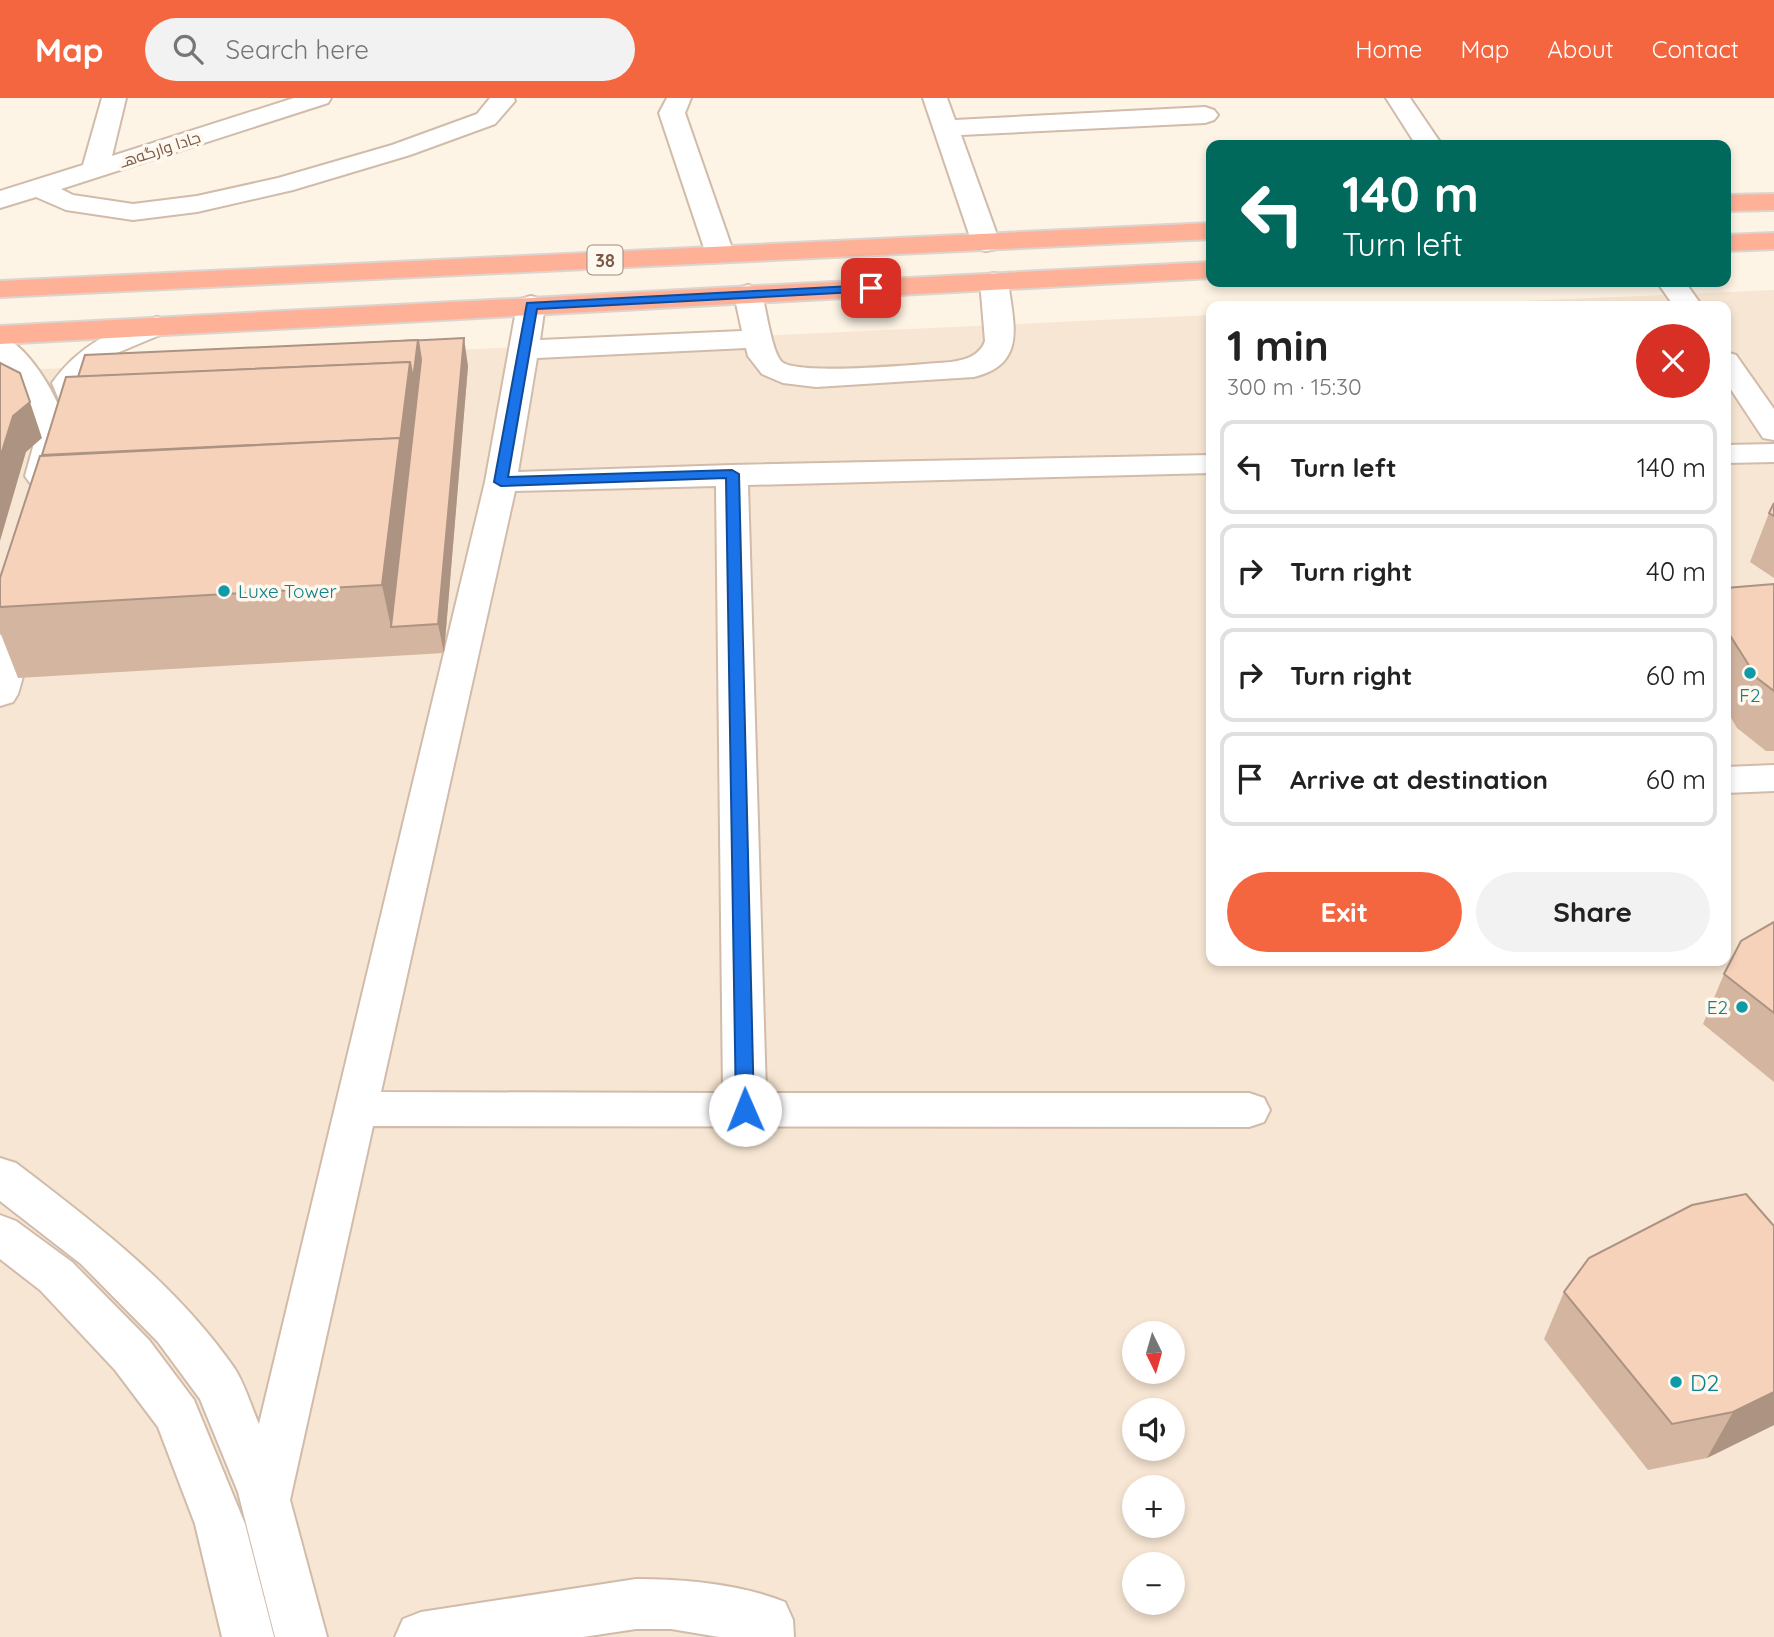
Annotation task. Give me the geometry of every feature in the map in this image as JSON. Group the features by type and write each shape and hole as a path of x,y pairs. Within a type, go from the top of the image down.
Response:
{"highway":[{"path":"1731,203 1774,202"},
{"name":"38","path":"0,289 1206,231"},
{"path":"1731,243 1774,241"},
{"path":"886,247 863,257 859,265 861,273 868,280 897,287"},
{"path":"758,293 780,289 793,275 791,267 785,261 762,253"},
{"name":"38","path":"0,335 1206,270"}],"street":[{"path":"95,170 114,98"},
{"name":"جادا وارگه‌هـ","path":"0,200 319,98"},
{"path":"38,188 65,202 133,212 197,204 284,184 401,150 486,119 503,102 502,98"},
{"path":"679,98 672,113 720,254"},
{"path":"935,98 986,243"},
{"path":"1398,98 1426,140"},
{"path":"945,128 1205,116"},
{"path":"758,293 757,339 763,356 772,368 799,377 951,371 974,368 996,353 1000,341 994,281"},
{"path":"265,1501 501,482 531,305"},
{"path":"0,345 16,375 43,400 51,423 45,504 77,438 79,412 67,383 75,369 126,337 157,326"},
{"path":"524,350 757,339"},
{"path":"16,375 31,362 48,355 72,354 87,360"},
{"path":"1731,368 1774,431"},
{"path":"1731,454 1774,453"},
{"path":"501,482 732,474 1206,464"},
{"path":"732,474 745,1110"},
{"path":"0,694 34,580"},
{"path":"1731,780 1774,778"},
{"path":"354,1109 1249,1110"},
{"path":"0,1175 97,1250 174,1328 219,1386 265,1501 301,1637"},
{"path":"0,1234 56,1276 132,1355 177,1415 220,1524 247,1637"},
{"path":"421,1637 636,1604 671,1604 767,1620 768,1637"}],"shaded area":[{"path":"1774,290 1774,1637 0,1637 0,371 1206,315 1206,966 1731,966 1731,301 1523,301"}],"building":[{"path":"464,338 438,624 391,627 421,360 418,340"},
{"path":"418,340 413,379 410,362 78,377 85,355"},
{"path":"410,362 400,441 400,438 42,455 66,377"},
{"path":"0,363 20,373 30,402 13,416 0,458"},
{"path":"400,438 382,585 0,607 0,578 40,456"},
{"path":"1774,503 1774,516 1769,513"},
{"path":"1774,584 1774,691 1757,678 1731,637 1731,588"},
{"path":"1774,922 1774,1013 1724,974 1728,966 1731,966 1741,941"},
{"name":"D2","path":"1746,1194 1774,1226 1774,1392 1733,1412 1672,1424 1564,1292 1589,1258 1692,1205"}],"place":[{"name":"Luxe Tower","path":"224,591"},
{"name":"F2","path":"1750,673"},
{"name":"E2","path":"1742,1007"},
{"name":"D2","path":"1676,1382"}],"route":[{"path":"745,1110 732,474 501,482 531,305 871,288"}]}
